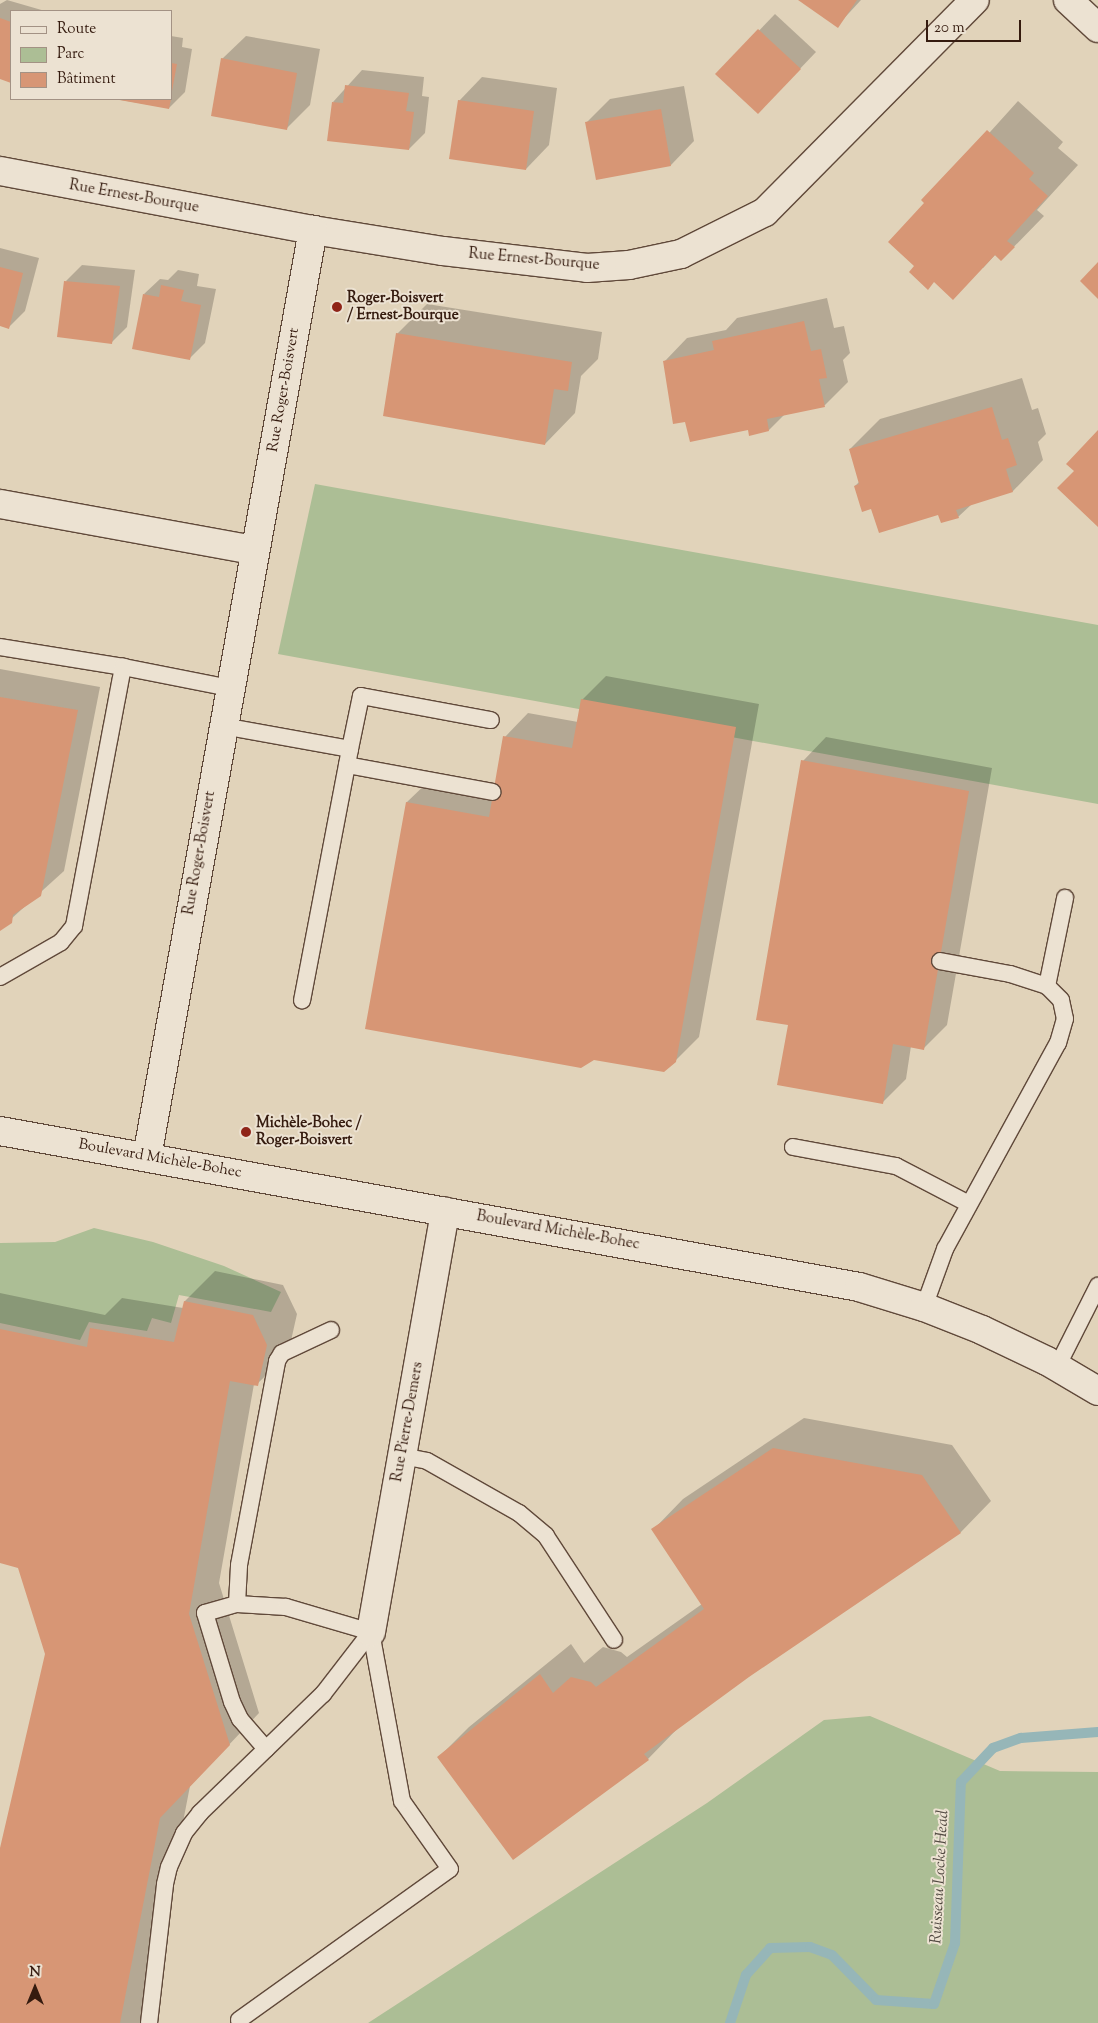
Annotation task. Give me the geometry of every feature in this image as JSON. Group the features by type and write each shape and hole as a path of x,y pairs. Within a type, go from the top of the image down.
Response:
{"street":[{"name":"Rue Ernest-Bourque","path":"0,171 313,230 443,251 586,268 629,265 681,254 765,212 975,0"},
{"path":"1068,0 1098,28"},
{"name":"Rue Roger-Boisvert","path":"147,1157 254,550 313,230"},
{"path":"0,504 254,550"},
{"name":"Boulevard Michèle-Bohec","path":"0,1131 827,1280 924,1307 1016,1345 1098,1391"},
{"name":"Rue Pierre-Demers","path":"370,1632 445,1211"}],"lane":[{"path":"0,647 123,667 230,688"},
{"path":"0,977 61,942 74,926 123,667"},
{"path":"302,1000 360,696 491,720"},
{"path":"223,726 350,749"},
{"path":"347,765 494,792"},
{"path":"1047,986 1066,898"},
{"path":"924,1307 941,1259 1062,1031 1064,1008 1057,993 1047,986 1010,974 940,961"},
{"path":"793,1147 896,1166 970,1204"},
{"path":"1057,1367 1098,1286"},
{"path":"237,1604 239,1565 277,1361 282,1353 331,1330"},
{"path":"402,1456 439,1467 519,1512 546,1536 614,1640"},
{"path":"266,1749 240,1719 232,1702 205,1613 237,1604 308,1612 370,1632"},
{"path":"149,2023 165,1884 175,1850 200,1813 338,1676 370,1632"},
{"path":"239,2020 450,1869 402,1801 370,1632"}],"green space":[{"path":"315,484 1098,625 1098,804 278,654"},
{"path":"94,1228 153,1242 224,1266 281,1292 271,1312 179,1295 171,1323 152,1318 147,1331 89,1322 80,1340 0,1323 0,1243 55,1242"},
{"path":"870,1716 1000,1771 1098,1772 1098,2023 368,2023 707,1803 824,1720"}],"building":[{"path":"798,0 857,0 838,28"},
{"path":"0,18 10,22 10,83 0,79"},
{"path":"758,29 801,69 758,114 715,74"},
{"path":"221,58 297,73 287,130 211,116"},
{"path":"172,63 177,64 172,91"},
{"path":"345,85 409,93 406,111 414,112 409,150 327,141 332,102 343,103"},
{"path":"120,100 171,100 169,109"},
{"path":"458,100 534,111 526,170 449,159"},
{"path":"661,109 671,166 596,180 585,122"},
{"path":"987,130 1034,173 1029,179 1048,196 1007,241 1015,247 1001,261 995,255 953,300 934,282 928,290 909,272 914,266 888,242 924,203 921,200"},
{"path":"1098,262 1098,299 1080,281"},
{"path":"0,267 23,273 9,329 0,326"},
{"path":"64,281 120,286 112,344 57,337"},
{"path":"161,285 184,290 181,301 201,305 190,360 132,349 143,294 159,297"},
{"path":"804,321 811,351 821,349 827,378 819,379 825,407 767,419 769,431 749,436 748,430 690,442 685,422 673,424 663,361 714,350 712,341"},
{"path":"396,333 572,362 568,391 554,389 545,445 383,416"},
{"path":"992,407 1002,440 1008,438 1017,465 1006,469 1013,492 956,510 959,518 941,523 938,515 879,533 871,509 862,512 854,486 859,484 849,449"},
{"path":"1098,430 1098,527 1057,488 1074,471 1066,464"},
{"path":"0,697 78,710 41,896 13,915 12,923 0,931"},
{"path":"581,699 736,727 676,1062 664,1072 594,1060 581,1068 365,1029 406,802 489,817 503,736 572,748"},
{"path":"801,760 969,791 924,1050 893,1044 883,1104 777,1085 788,1025 756,1020"},
{"path":"184,1301 253,1315 267,1345 258,1386 230,1381 189,1614 230,1745 160,1818 120,2023 0,2023 0,1848 45,1654 18,1568 0,1563 0,1329 87,1347 90,1328 174,1342"},
{"path":"773,1448 922,1475 961,1533 749,1677 644,1754 649,1760 513,1860 437,1757 540,1674 553,1693 571,1677 591,1682 596,1687 704,1609 651,1529"}],"waterway":[{"name":"Ruisseau Locke Head","path":"730,2023 746,1975 770,1948 810,1947 832,1955 876,2000 934,2004 955,1943 961,1782 993,1748 1021,1738 1098,1732"}],"place":[{"name":"Roger-Boisvert / Ernest-Bourque","path":"337,307"},
{"name":"Michèle-Bohec / Roger-Boisvert","path":"246,1132"}]}
